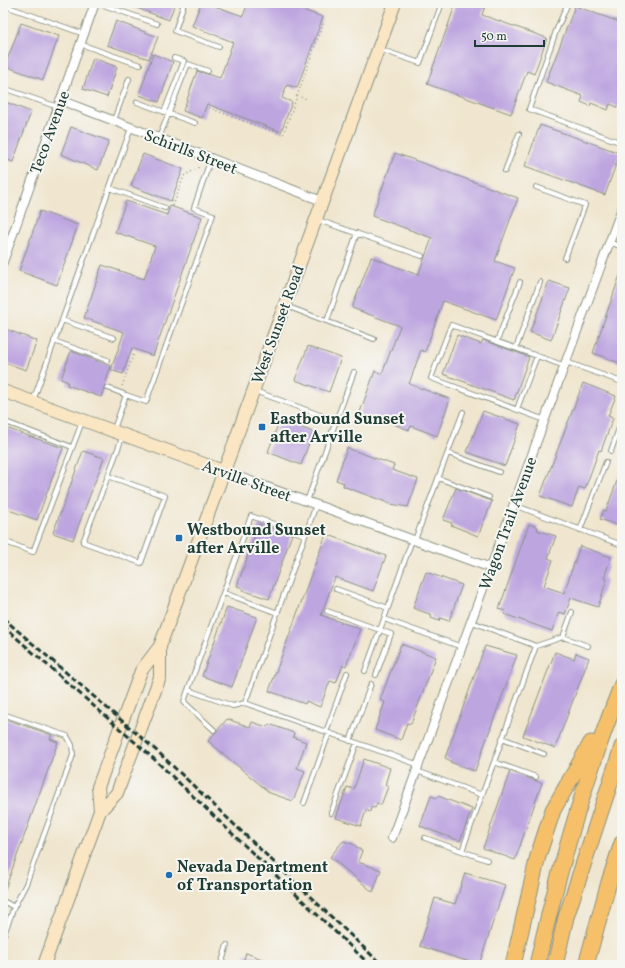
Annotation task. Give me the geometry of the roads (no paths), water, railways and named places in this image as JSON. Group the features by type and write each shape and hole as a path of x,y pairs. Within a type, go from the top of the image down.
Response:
{"highway":[{"path":"537,965 578,804 622,684"},
{"path":"513,965 538,856 553,810 615,703"},
{"path":"555,965 566,917 622,746"},
{"path":"586,965 609,882 622,843"}],"main road":[{"name":"West Sunset Road","path":"44,965 100,810 98,787 141,671 160,646 395,3"},
{"name":"Arville Street","path":"3,391 223,471"},
{"name":"West Sunset Road","path":"100,810 117,793 160,677 160,646"}],"street":[{"name":"Teco Avenue","path":"3,262 80,44 97,3"},
{"name":"Schirlls Street","path":"59,104 113,121 322,201"},
{"name":"Wagon Trail Avenue","path":"392,838 622,208"},
{"name":"Arville Street","path":"223,471 491,568"}],"lane":[{"path":"97,3 157,24"},
{"path":"184,3 175,31 219,47"},
{"path":"378,49 420,63 442,3"},
{"path":"568,3 556,31 530,109 622,143"},
{"path":"3,5 84,34"},
{"path":"80,44 140,65"},
{"path":"164,112 184,62 174,58"},
{"path":"159,138 188,64 208,71"},
{"path":"113,121 129,79"},
{"path":"3,88 59,104"},
{"path":"137,102 195,123"},
{"path":"33,402 131,128"},
{"path":"505,171 519,134"},
{"path":"108,388 146,402 213,216 194,208 211,158"},
{"path":"536,187 585,205 565,258"},
{"path":"110,188 165,208"},
{"path":"316,219 422,256"},
{"path":"327,321 357,233"},
{"path":"609,242 622,247"},
{"path":"497,341 520,282"},
{"path":"516,348 540,282"},
{"path":"284,306 374,339"},
{"path":"62,320 114,338"},
{"path":"545,420 431,378 451,325 537,356 622,382"},
{"path":"54,341 107,360"},
{"path":"517,409 537,356"},
{"path":"307,502 354,372"},
{"path":"253,390 336,421"},
{"path":"108,476 165,496 141,563 83,542 108,476 126,395"},
{"path":"365,671 413,540 463,412"},
{"path":"3,541 33,552 82,420"},
{"path":"611,451 622,420"},
{"path":"3,421 72,447"},
{"path":"448,453 499,472"},
{"path":"580,530 606,462"},
{"path":"438,478 490,497"},
{"path":"514,504 622,545"},
{"path":"245,703 316,505"},
{"path":"214,730 184,702 251,516 305,535"},
{"path":"336,589 388,608"},
{"path":"224,593 278,612"},
{"path":"327,611 391,634 376,675"},
{"path":"562,637 572,612"},
{"path":"384,619 462,647"},
{"path":"472,622 536,646 562,637 588,646"},
{"path":"462,851 536,646"},
{"path":"304,803 347,673"},
{"path":"350,741 371,684"},
{"path":"188,690 233,706 245,703 357,743 482,795"},
{"path":"3,714 67,736 72,745 73,755 26,884 14,907 3,937"},
{"path":"502,738 544,754"},
{"path":"331,813 357,743"},
{"path":"494,762 536,777"},
{"path":"425,838 487,860"},
{"path":"3,901 14,907"},
{"path":"221,965 227,945"}],"railway":[{"path":"3,618 158,752 382,965"},
{"path":"3,626 154,759 370,965"}],"place":[{"name":"Eastbound Sunset after Arville","path":"262,427"},
{"name":"Westbound Sunset after Arville","path":"179,538"},
{"name":"Nevada Department of Transportation","path":"169,875"}]}
